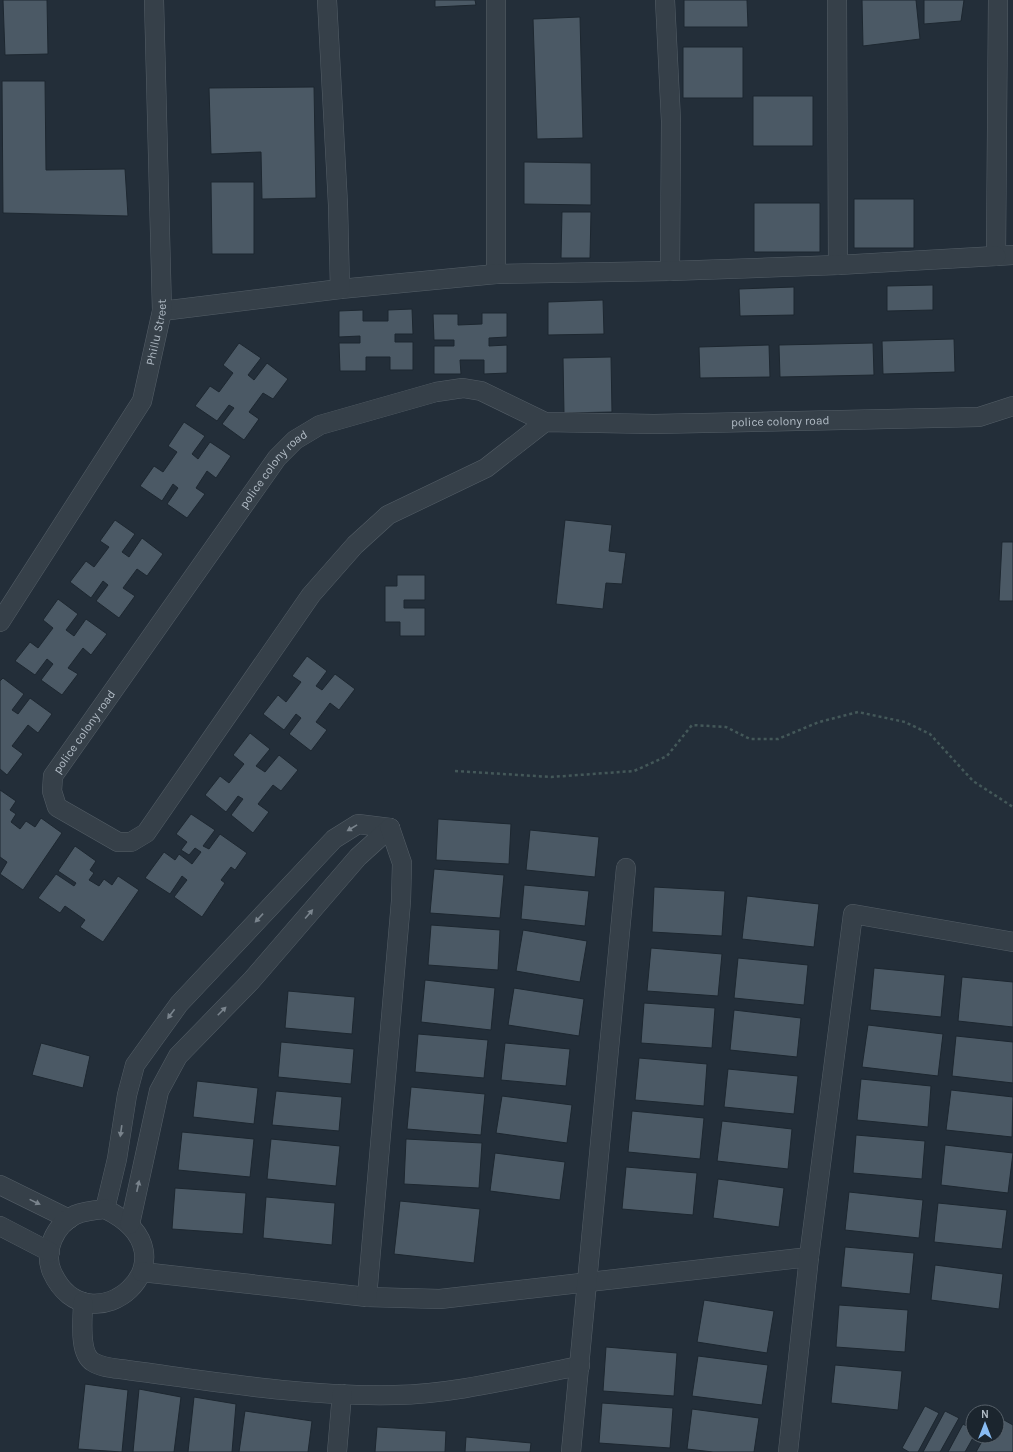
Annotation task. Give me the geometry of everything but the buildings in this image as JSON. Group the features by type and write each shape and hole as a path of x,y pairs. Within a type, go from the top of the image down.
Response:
{"street":[{"name":"Phillu Street","path":"0,622 142,401 162,311 154,0"},
{"path":"326,0 338,205 340,288"},
{"path":"496,0 496,274"},
{"path":"665,0 671,121 670,271"},
{"path":"836,0 838,265"},
{"path":"162,311 340,288 496,274 670,271 838,265 1004,255 998,0"},
{"name":"police colony road","path":"545,422 486,468 388,515 355,545 311,595 146,833 131,842 118,842 57,807 52,791 53,776 277,458 295,440 320,425 436,392 463,388 481,390 545,422 654,424 979,417 1013,406"},
{"path":"105,1209 117,1160 127,1095 135,1065 153,1038 179,1004 334,839 358,824 390,828"},
{"path":"130,1224 158,1091 178,1056 251,981 358,857 390,828"},
{"path":"367,1297 401,901 402,863 390,828"},
{"path":"572,1452 626,868"},
{"path":"788,1452 809,1257 853,914 1013,942"},
{"path":"153,1038 178,1056"},
{"path":"0,1185 69,1220"},
{"path":"105,1209 130,1224 139,1236 143,1250 142,1272 128,1292 115,1300 99,1304 82,1302 68,1295 57,1283 51,1268 51,1242 63,1224 69,1220 74,1216 89,1211 105,1209"},
{"path":"0,1226 50,1252"},
{"path":"142,1272 367,1297 440,1299 809,1257"},
{"path":"82,1302 83,1345 85,1355 92,1361 102,1366 278,1390 342,1394 395,1395 435,1393 580,1366"},
{"path":"337,1452 342,1394"}],"path":[{"path":"455,771 551,777 634,771 667,756 692,725 726,727 750,739 778,739 819,722 858,712 905,722 930,734 972,781 1013,807"}]}
